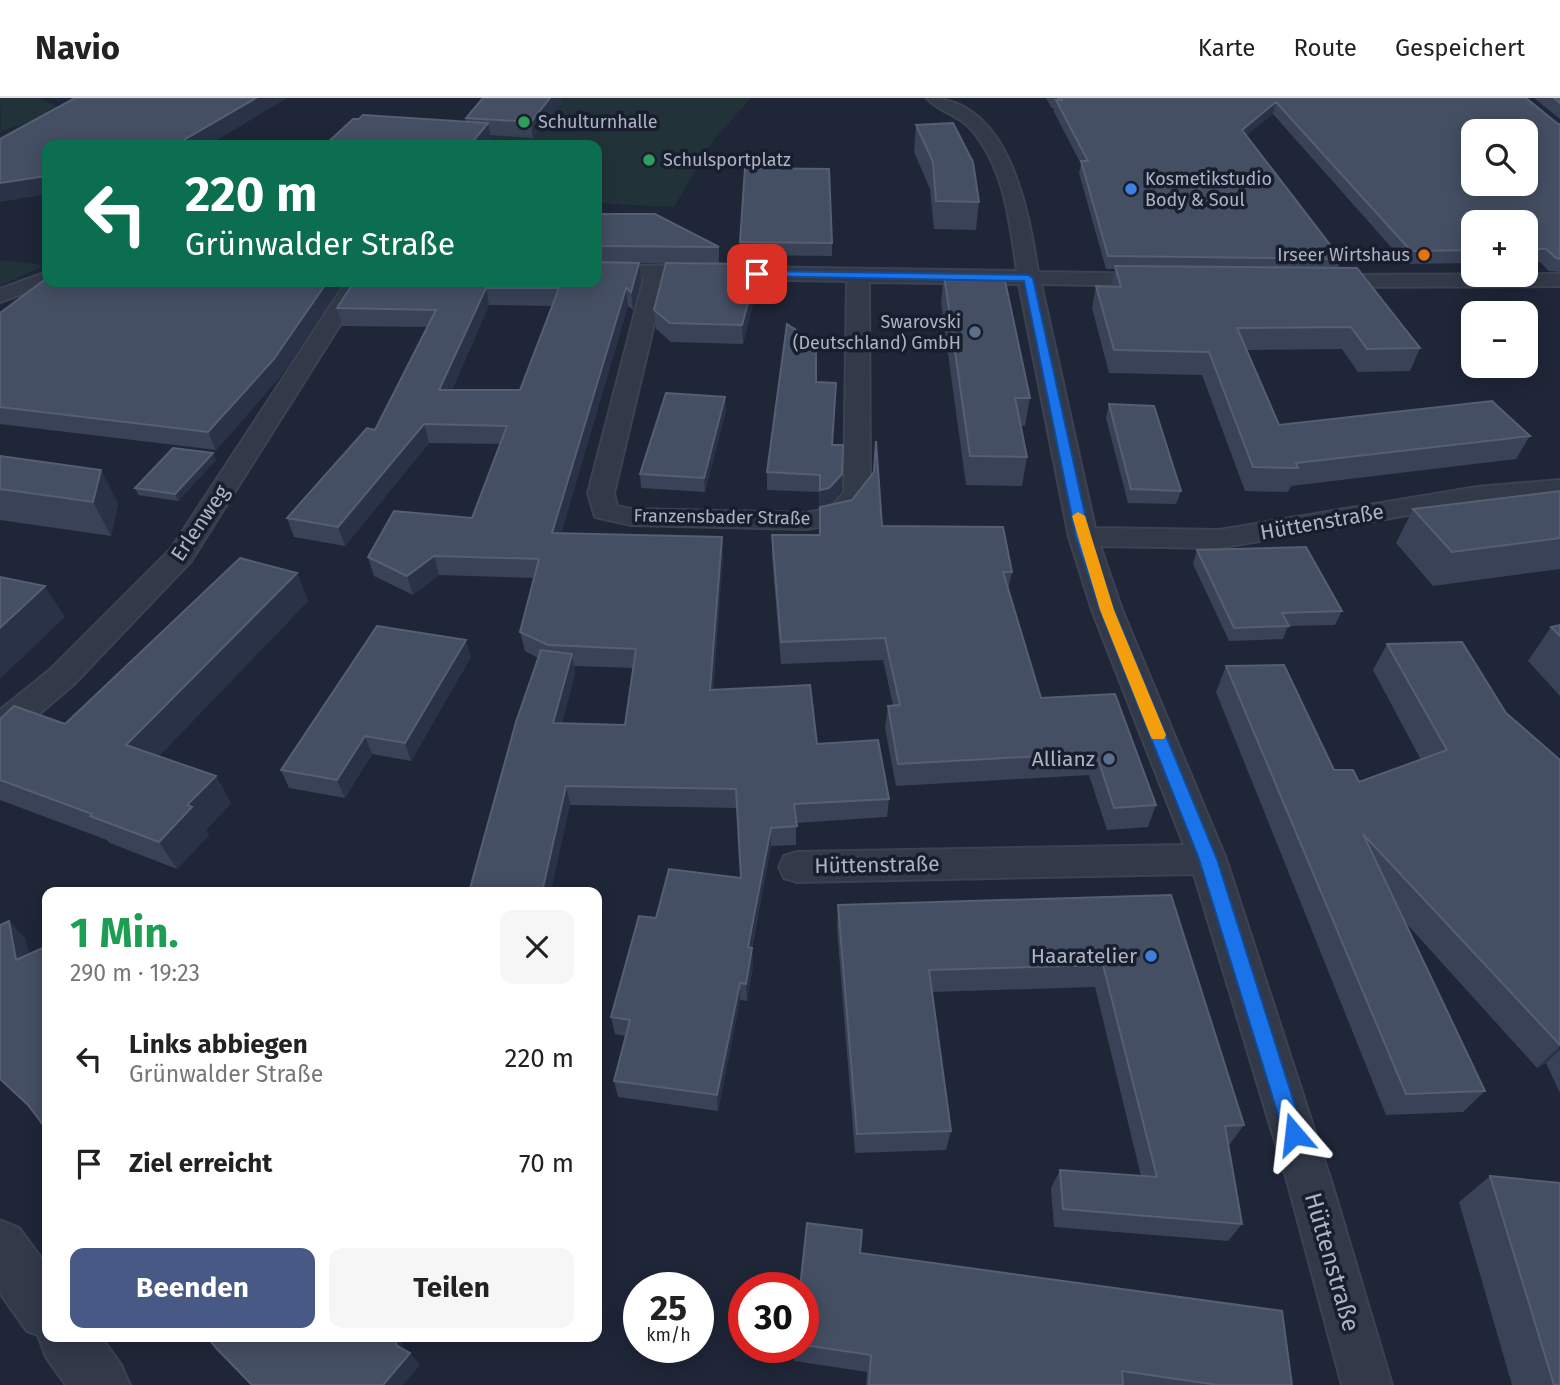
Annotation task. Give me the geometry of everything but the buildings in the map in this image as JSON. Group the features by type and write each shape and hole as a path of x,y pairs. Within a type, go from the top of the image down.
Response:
{"street":[{"name":"Hüttenstraße","path":"935,98 976,124 1006,171 1019,215 1028,278 1083,537 1107,610 1208,859 1310,1184 1367,1385"},
{"path":"602,271 1181,280"},
{"name":"Franzensbader Straße","path":"656,272 601,493 605,511 631,517 807,521 839,515 857,493 858,276"},
{"path":"0,296 42,280"},
{"path":"1307,281 1560,280"},
{"name":"Erlenweg","path":"0,728 62,677 181,555 353,287"},
{"name":"Hüttenstraße","path":"1083,537 1219,539 1477,495 1560,488"},
{"name":"Hüttenstraße","path":"797,867 1208,859"},
{"path":"0,1247 42,1304"},
{"path":"70,1342 101,1385"}],"shaded area":[{"path":"0,98 38,98 59,107 40,119 1,131"},
{"name":"Schulsportplatz","path":"494,98 751,98 712,142 674,207 602,203 602,140 458,140"},
{"path":"0,260 42,265 42,266 0,286"}],"slow traffic":[{"path":"1078,516 1107,610 1158,735"}],"place":[{"name":"Schulturnhalle","path":"524,122"},
{"name":"Schulsportplatz","path":"649,160"},
{"name":"Kosmetikstudio Body & Soul","path":"1131,189"},
{"name":"Irseer Wirtshaus","path":"1424,255"},
{"name":"Swarovski (Deutschland) GmbH","path":"975,332"},
{"name":"Allianz","path":"1109,759"},
{"name":"Haaratelier","path":"1151,956"}],"route":[{"path":"757,274 1028,278 1083,537 1107,610 1208,859 1294,1134"}]}
